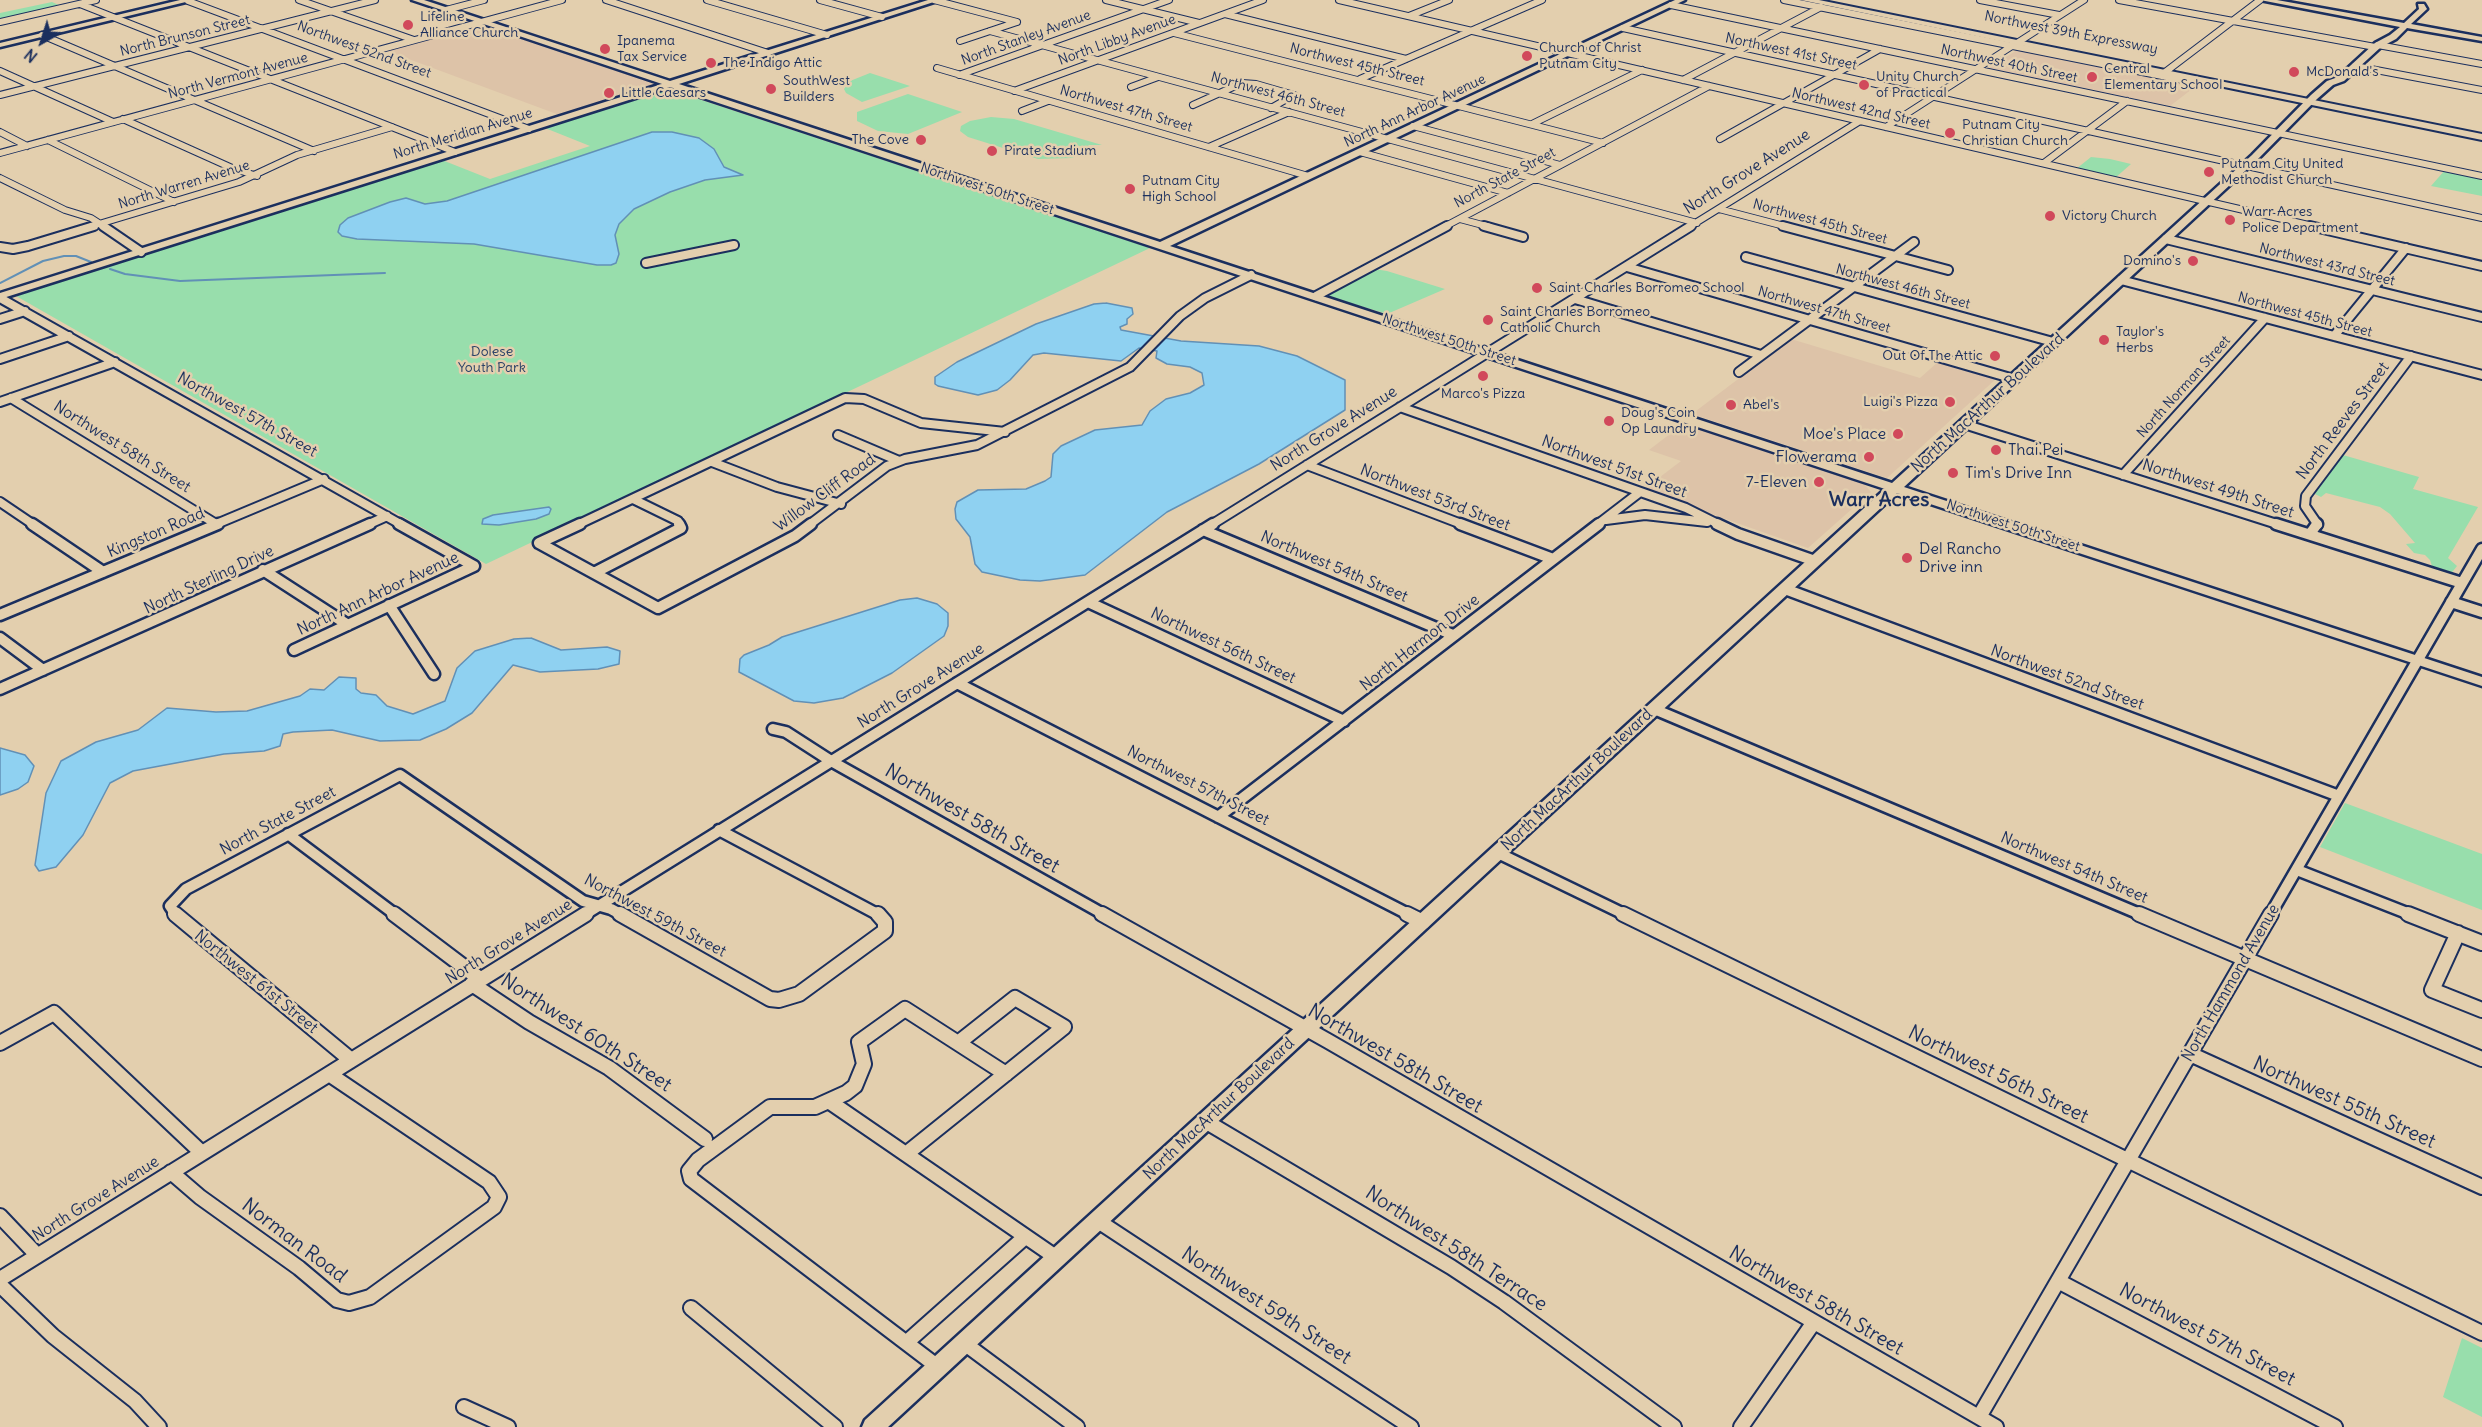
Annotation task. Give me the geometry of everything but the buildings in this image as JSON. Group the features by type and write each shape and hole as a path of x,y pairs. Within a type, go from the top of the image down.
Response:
{"highway":[{"name":"Northwest 39th Expressway","path":"1806,0 2482,130"},
{"name":"Northwest 39th Expressway","path":"1831,0 2018,42"},
{"name":"Northwest 39th Expressway","path":"2168,70 2218,84 2317,100 2482,137"}],"main road":[{"path":"0,45 189,0"},
{"name":"Northwest 50th Street","path":"416,0 2482,682"},
{"name":"North Meridian Avenue","path":"0,297 935,0"},
{"name":"North Ann Arbor Avenue","path":"1161,246 1681,0"},
{"path":"2264,0 2482,39"},
{"name":"North MacArthur Boulevard","path":"2376,46 2376,42 2395,23 2414,7 2425,3"},
{"name":"North MacArthur Boulevard","path":"873,1427 2280,133 2317,100 2340,85 2341,79 2376,46 2385,43 2406,25 2423,9 2425,3"}],"street":[{"path":"0,22 96,0"},
{"name":"Northwest 52nd Street","path":"189,0 530,129"},
{"path":"299,0 414,40"},
{"name":"North Brunson Street","path":"0,95 375,0"},
{"path":"446,10 484,0"},
{"path":"481,22 562,0"},
{"path":"606,0 768,53"},
{"path":"707,0 827,35"},
{"path":"820,0 882,17"},
{"path":"935,0 1017,22 960,41"},
{"path":"1106,0 1200,23"},
{"name":"North Stanley Avenue","path":"959,75 1169,0"},
{"name":"North Libby Avenue","path":"1014,91 1263,0"},
{"name":"Northwest 42nd Street","path":"1339,0 1353,1 1472,31 2482,266"},
{"path":"1409,16 1449,0"},
{"path":"1360,79 1542,0"},
{"name":"Northwest 39th Expressway","path":"1784,0 2018,42 2177,79 2218,84"},
{"path":"1980,0 2052,16"},
{"path":"1886,127 2079,0"},
{"path":"2037,16 2060,15 2079,0"},
{"path":"2119,0 2482,64"},
{"path":"2168,70 2260,0"},
{"path":"80,4 455,152"},
{"name":"Northwest 40th Street","path":"1671,5 2482,176"},
{"path":"1683,80 1821,8"},
{"path":"1225,14 1406,59"},
{"name":"North Vermont Avenue","path":"0,153 481,22"},
{"name":"Northwest 41st Street","path":"1623,28 2482,218"},
{"name":"Northwest 46th Street","path":"990,31 1697,223"},
{"name":"Northwest 45th Street","path":"1174,33 1603,143"},
{"path":"42,35 314,151"},
{"path":"1720,139 1838,75 1880,49"},
{"path":"2355,66 2482,90"},
{"name":"Northwest 47th Street","path":"937,68 1308,176"},
{"path":"1532,124 1642,70"},
{"path":"0,71 113,122"},
{"path":"1131,87 1158,77"},
{"path":"1193,105 1246,82 1294,95 1271,108"},
{"name":"North State Street","path":"1316,297 1709,86"},
{"path":"1022,111 1048,101"},
{"path":"2044,163 2127,101"},
{"path":"1209,147 1288,112"},
{"path":"123,119 232,168 257,176"},
{"name":"North Grove Avenue","path":"0,1279 1860,121"},
{"path":"1413,126 1560,165"},
{"name":"North Warren Avenue","path":"0,246 13,249 174,202 257,176 279,163 392,127"},
{"path":"0,132 27,146"},
{"path":"48,140 174,202"},
{"path":"1360,152 1508,193"},
{"path":"0,178 51,204 100,224 112,235 141,252"},
{"name":"Northwest 45th Street","path":"1719,209 1948,270"},
{"path":"1460,219 1523,237"},
{"name":"Northwest 43rd Street","path":"2166,239 2482,317"},
{"path":"1739,372 1914,242"},
{"path":"646,263 734,245"},
{"path":"2334,336 2406,248"},
{"name":"Northwest 46th Street","path":"1746,257 2053,342"},
{"name":"Northwest 47th Street","path":"1627,267 2014,379"},
{"name":"Willow Cliff Road","path":"633,499 539,543 658,608 795,536 887,466 899,461 977,444 1005,432 1130,367 1180,316 1205,298 1251,275"},
{"name":"Northwest 45th Street","path":"2121,280 2482,375"},
{"name":"Northwest 57th Street","path":"0,297 474,566"},
{"path":"1575,299 1761,355"},
{"path":"0,319 25,311"},
{"name":"North Norman Street","path":"2123,475 2265,318"},
{"path":"0,359 69,336"},
{"name":"North Reeves Street","path":"2310,534 2318,525 2305,506 2306,496 2410,356"},
{"path":"0,402 115,362"},
{"path":"633,499 852,397 864,399 921,423 1005,432"},
{"name":"Northwest 58th Street","path":"11,398 216,524"},
{"name":"Northwest 51st Street","path":"1400,407 1686,508 1713,523 1815,561"},
{"name":"Northwest 49th Street","path":"1965,424 2462,583"},
{"path":"838,435 899,461"},
{"path":"712,462 777,488 840,504"},
{"name":"Northwest 53rd Street","path":"1307,465 1553,560"},
{"name":"Kingston Road","path":"0,615 324,479"},
{"name":"North Harmon Drive","path":"1218,817 1640,492"},
{"path":"594,573 681,528 678,521 633,499"},
{"path":"0,502 104,572"},
{"path":"1602,521 1645,515 1713,523"},
{"name":"North Sterling Drive","path":"0,690 387,516"},
{"name":"Northwest 54th Street","path":"1203,530 1454,635"},
{"name":"North Hammond Avenue","path":"1979,1417 2482,549"},
{"name":"North Ann Arbor Avenue","path":"294,650 474,566"},
{"path":"263,570 348,625"},
{"name":"Northwest 52nd Street","path":"1785,589 2339,796"},
{"name":"Northwest 56th Street","path":"1088,602 1344,721"},
{"path":"2451,602 2482,612"},
{"path":"389,605 434,674"},
{"path":"0,638 43,670"},
{"name":"Northwest 57th Street","path":"957,683 1423,922"},
{"name":"Northwest 54th Street","path":"1654,709 2482,1059"},
{"name":"Northwest 58th Street","path":"773,729 786,732 831,761 1306,1030 1996,1427"},
{"name":"North State Street","path":"173,900 186,889 400,775"},
{"name":"Northwest 59th Street","path":"400,775 583,901 611,909 770,999 779,1000 799,994 885,931 882,918 870,909 770,860 719,830"},
{"name":"Northwest 60th Street","path":"288,834 529,1022 609,1068 705,1139"},
{"name":"Northwest 56th Street","path":"1498,853 2482,1333"},
{"path":"2296,870 2482,943"},
{"name":"Northwest 61st Street","path":"173,900 170,906 176,916 351,1060"},
{"path":"2458,933 2432,990 2482,1010"},
{"path":"906,1154 1064,1027 1015,998 958,1043"},
{"path":"938,1366 691,1179 689,1171 698,1160 770,1107 815,1107 846,1093 861,1076 864,1064 859,1042 905,1009 1006,1074"},
{"path":"0,1043 54,1013 202,1153"},
{"name":"Northwest 55th Street","path":"2190,1054 2482,1187"},
{"name":"Norman Road","path":"171,1172 200,1197 299,1268 337,1300 360,1302 429,1256 494,1207 499,1197 496,1189 329,1074"},
{"path":"830,1102 1057,1258"},
{"name":"Northwest 58th Terrace","path":"1205,1121 1451,1267 1504,1302 1674,1427"},
{"path":"0,1216 37,1255"},
{"name":"Northwest 59th Street","path":"1098,1221 1410,1427"},
{"path":"907,1342 1025,1237"},
{"name":"Northwest 57th Street","path":"2058,1281 2335,1427"},
{"path":"0,1284 53,1336 135,1401 159,1427"},
{"path":"691,1308 835,1427"},
{"path":"1741,1427 1814,1322"},
{"path":"964,1343 1077,1427"},
{"path":"464,1407 508,1427"}],"shaded area":[{"path":"481,25 660,85 562,116 387,51"},
{"name":"Central Elementary School","path":"2017,50 2196,86 2170,106 1989,68"},
{"path":"1791,339 1920,378 1939,361 1997,378 1887,478 1692,414"},
{"path":"1683,424 1864,484 1871,492 1808,548 1643,490 1681,461 1649,450"}],"green space":[{"path":"52,2 61,6 0,20 0,13"},
{"path":"870,73 910,86 862,102 846,93 844,89 850,81"},
{"name":"Dolese Youth Park","path":"668,89 1150,248 486,564 16,296 442,160 490,179 590,146 545,128"},
{"path":"908,94 962,112 908,134 878,131 857,121 857,112"},
{"path":"991,117 1014,119 1102,145 1089,145 1085,152 1072,158 1038,159 968,137 960,131 961,126 970,121"},
{"path":"2091,157 2131,164 2115,178 2076,169"},
{"path":"2445,170 2482,178 2482,196 2431,186"},
{"path":"1374,269 1445,289 1387,314 1327,296"},
{"path":"2343,455 2419,477 2413,489 2478,507 2448,558 2457,566 2450,575 2423,565 2432,566 2425,555 2414,553 2406,544 2415,543 2390,514 2380,507 2326,493 2321,497 2315,494"},
{"path":"2345,803 2482,854 2482,910 2320,847"},
{"path":"2462,1338 2482,1348 2482,1417 2443,1397"}],"water":[{"path":"652,132 672,132 699,138 714,149 724,167 743,175 705,180 670,192 634,209 619,224 615,235 619,254 616,263 611,265 597,265 474,244 357,239 342,236 338,232 340,225 348,218 390,202 406,198 425,204 447,201"},
{"path":"1106,303 1132,308 1133,314 1127,319 1127,324 1120,327 1121,330 1181,341 1259,346 1297,356 1345,380 1345,410 1259,464 1167,512 1085,575 1040,581 1020,580 982,572 975,564 970,537 956,519 957,502 978,490 1026,489 1045,481 1051,477 1053,454 1061,446 1095,430 1142,425 1150,411 1166,399 1190,393 1204,385 1202,373 1190,367 1167,364 1156,358 1157,351 1139,348 1121,361 1044,353 1033,355 1010,380 997,390 978,395 938,386 935,384 935,377 957,362 1036,324 1094,304"},
{"path":"549,507 551,509 549,514 536,519 499,525 482,524 483,519 493,515"},
{"path":"917,598 937,604 948,613 948,626 944,636 892,673 843,698 814,703 794,701 739,672 740,659 744,655 782,637 900,600"},
{"path":"531,638 561,650 607,647 620,651 619,664 598,669 540,672 513,665 472,713 446,729 420,740 380,741 332,730 293,732 283,734 280,746 264,751 224,754 133,771 110,783 83,835 56,867 39,871 35,865 46,793 61,761 96,742 138,730 167,708 216,712 247,711 300,696 310,689 324,690 339,677 356,678 356,689 361,693 376,695 387,706 413,714 445,701 457,668 475,651 514,639"},
{"path":"0,748 25,755 34,766 28,782 18,789 0,795"}],"waterway":[{"path":"0,283 43,261 64,256 76,256 91,262"},
{"path":"110,269 125,274 180,281 385,273"}],"place":[{"name":"Lifeline Alliance Church","path":"408,25"},
{"name":"Ipanema Tax Service","path":"605,49"},
{"name":"Church of Christ Putnam City","path":"1527,56"},
{"name":"The Indigo Attic","path":"711,63"},
{"name":"McDonald's","path":"2294,72"},
{"name":"Central Elementary School","path":"2092,77"},
{"name":"Unity Church of Practical","path":"1864,85"},
{"name":"SouthWest Builders","path":"771,89"},
{"name":"Little Caesars","path":"609,93"},
{"name":"Putnam City Christian Church","path":"1950,133"},
{"name":"The Cove","path":"921,140"},
{"name":"Pirate Stadium","path":"992,151"},
{"name":"Putnam City United Methodist Church","path":"2209,172"},
{"name":"Putnam City High School","path":"1130,189"},
{"name":"Victory Church","path":"2050,216"},
{"name":"Warr Acres Police Department","path":"2230,220"},
{"name":"Domino's","path":"2193,261"},
{"name":"Saint Charles Borromeo School","path":"1537,288"},
{"name":"Saint Charles Borromeo Catholic Church","path":"1488,320"},
{"name":"Taylor's Herbs","path":"2104,340"},
{"name":"Out Of The Attic","path":"1995,356"},
{"name":"Marco's Pizza","path":"1483,376"},
{"name":"Luigi's Pizza","path":"1950,402"},
{"name":"Abel's","path":"1731,405"},
{"name":"Doug's Coin Op Laundry","path":"1609,421"},
{"name":"Moe's Place","path":"1898,434"},
{"name":"Thai Pei","path":"1996,450"},
{"name":"Flowerama","path":"1869,457"},
{"name":"Tim's Drive Inn","path":"1953,473"},
{"name":"7-Eleven","path":"1819,482"},
{"name":"Del Rancho Drive inn","path":"1907,558"}],"district":[{"name":"Warr Acres","path":"1879,500"}]}
